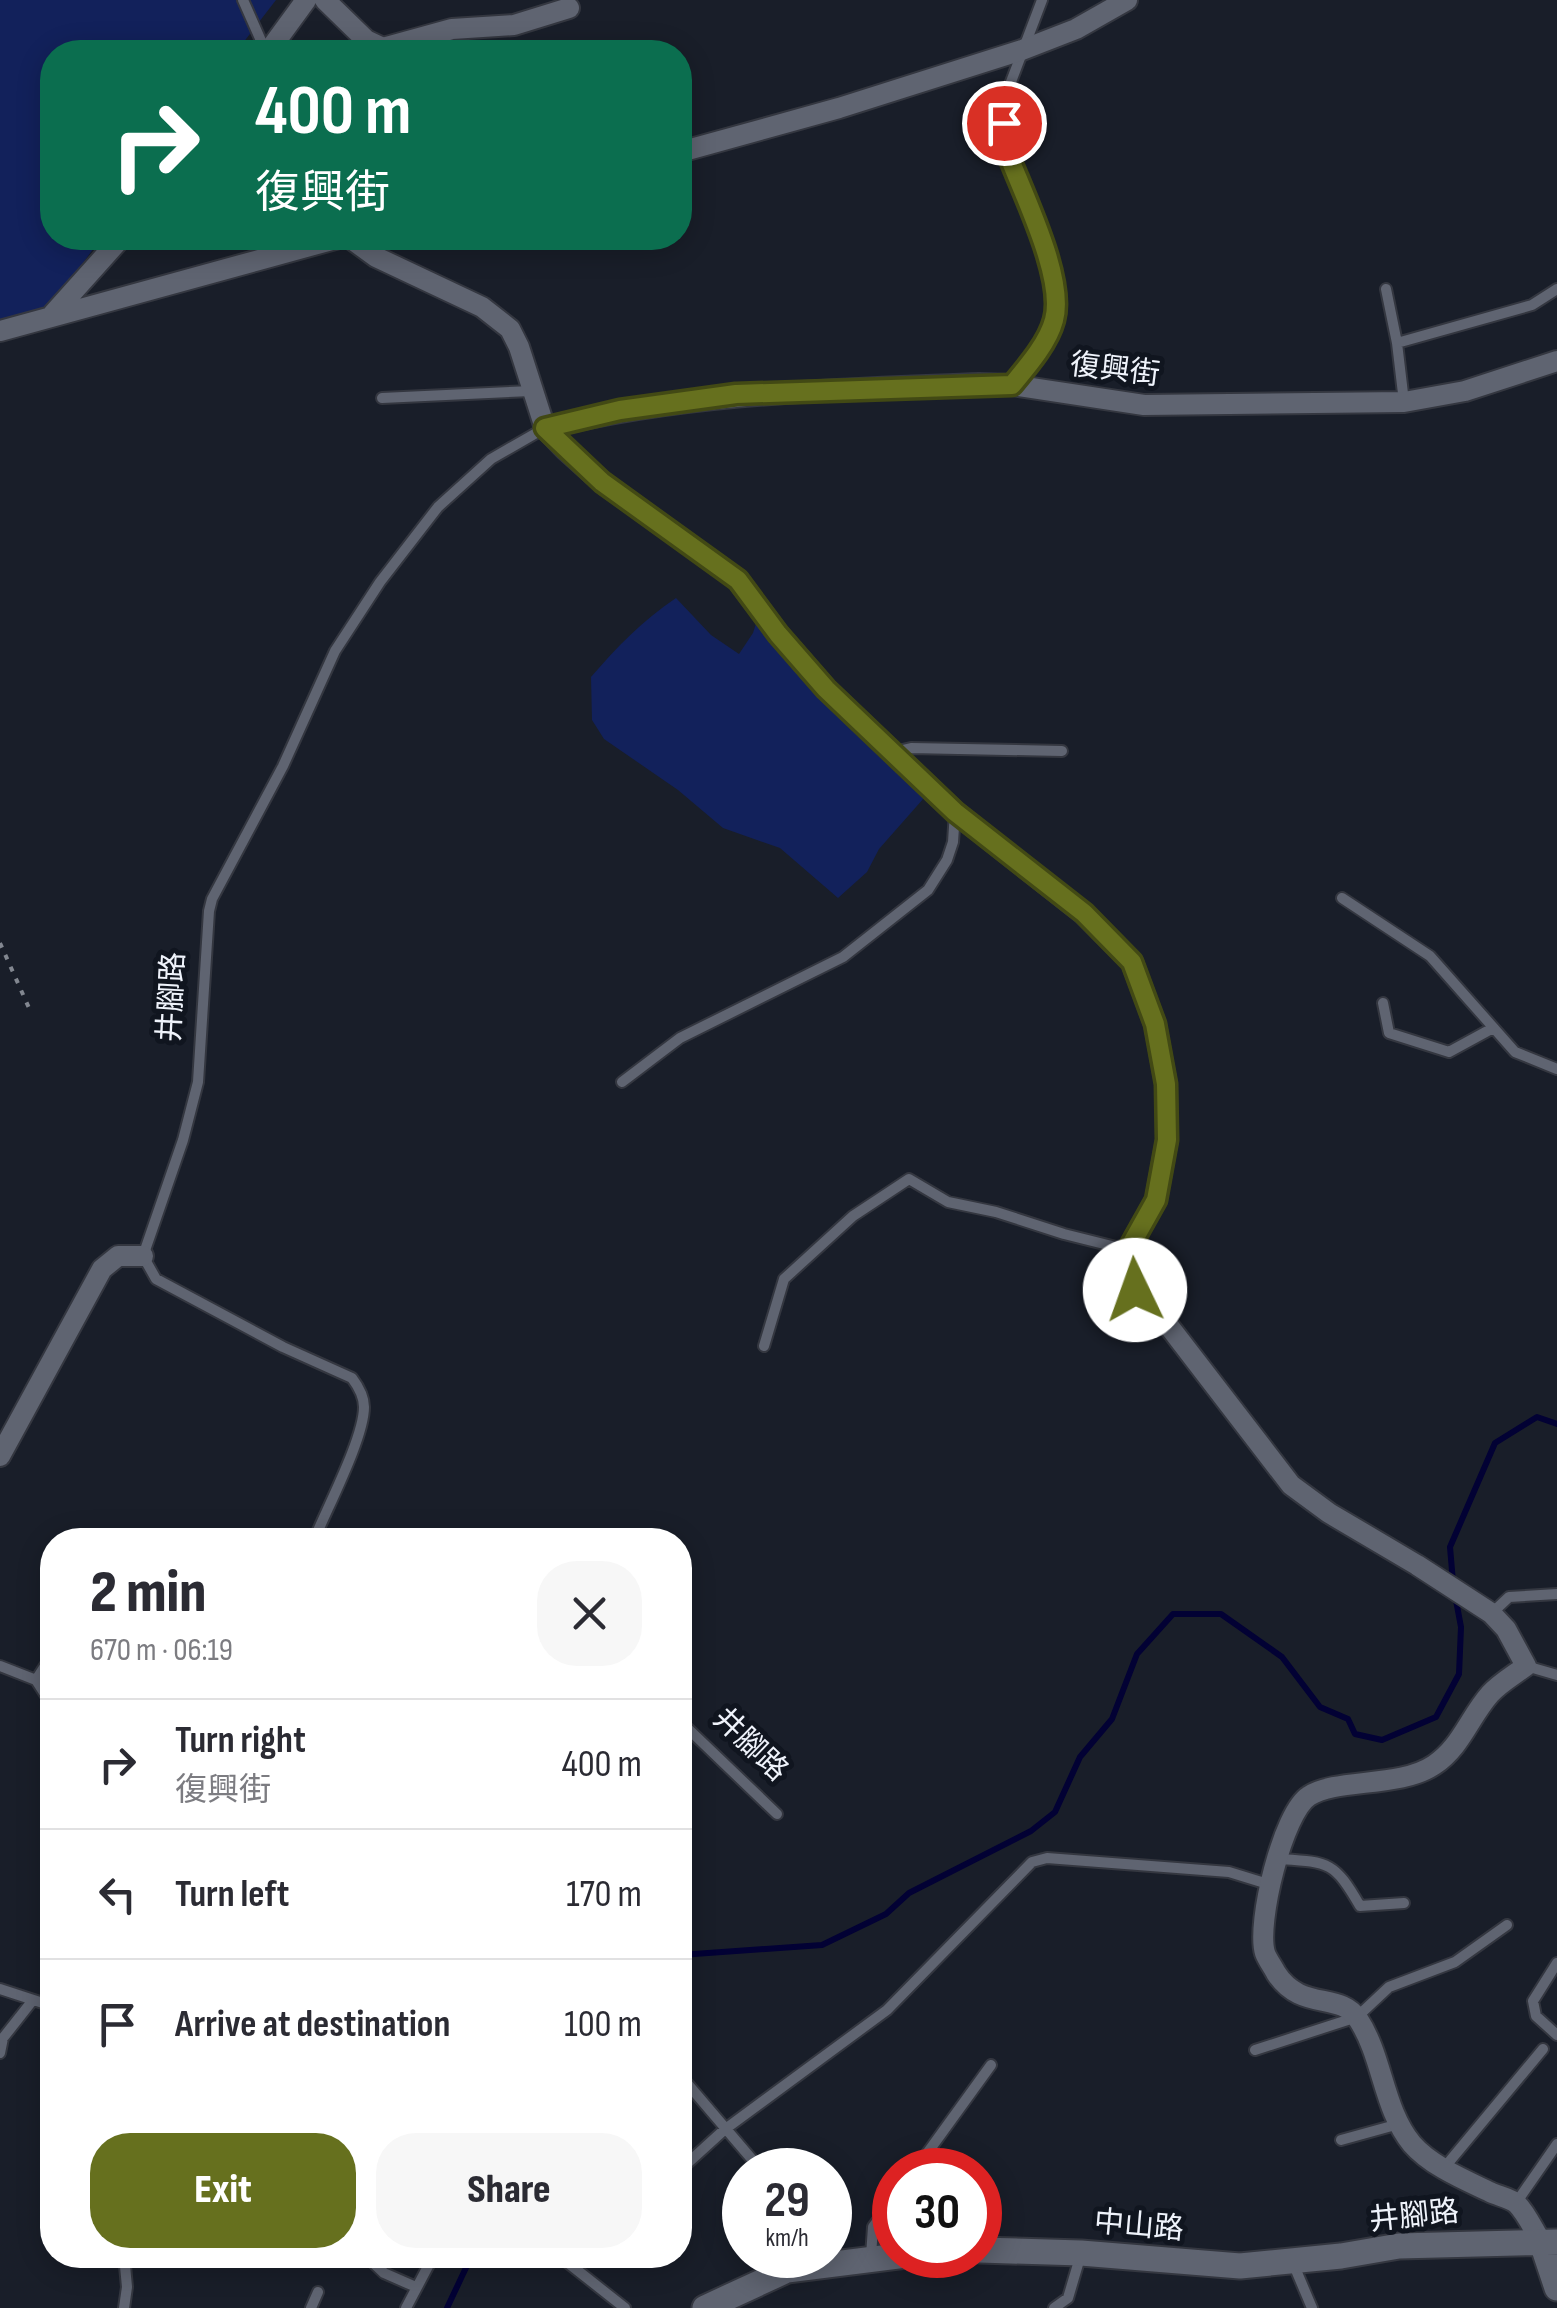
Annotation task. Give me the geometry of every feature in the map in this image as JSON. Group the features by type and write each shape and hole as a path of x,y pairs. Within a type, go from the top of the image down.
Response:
{"street":[{"path":"276,40 306,0"},
{"path":"326,0 366,40"},
{"path":"692,149 839,108 1022,50 1076,29 1126,0"},
{"path":"411,40 452,28 514,25 570,8"},
{"path":"52,315 110,250"},
{"path":"0,331 294,250"},
{"path":"366,250 482,308 510,329 545,428 602,482 738,580 826,689 955,812 1084,913 1132,962 1155,1024 1166,1084 1167,1140 1156,1200 1128,1250 1127,1266 1135,1290 1165,1321 1291,1484 1329,1513 1418,1564 1491,1613 1506,1629 1526,1666 1491,1692 1455,1748 1431,1768 1376,1784 1307,1796 1292,1816 1278,1859 1263,1927 1265,1952 1278,1977 1298,1996 1339,2003 1357,2016 1380,2068 1398,2124 1414,2146 1444,2168 1516,2203 1549,2242 1557,2288"},
{"name":"復興街","path":"545,428 620,410 736,394 1012,385 1144,406 1404,402 1465,390 1557,361"},
{"path":"0,1456 102,1269 118,1256 143,1256"},
{"name":"井腳路","path":"1293,2262 1399,2246 1549,2242"},
{"name":"中山路","path":"1002,2251 1240,2266 1293,2262"},
{"path":"852,2258 871,2257"},
{"path":"706,2308 758,2278"}],"lane":[{"path":"242,0 261,40"},
{"path":"1012,385 1054,322 1057,286 1004,144 1003,103 1042,0"},
{"path":"1386,289 1404,402"},
{"path":"1397,343 1532,305 1557,289"},
{"path":"382,398 531,391"},
{"name":"井腳路","path":"143,1256 183,1140 198,1082 204,955 212,899 283,766 335,651 380,582 438,507 491,460 545,428"},
{"path":"893,752 912,748 1062,751"},
{"path":"622,1082 680,1038 843,957 928,890 947,860 955,812"},
{"path":"1342,898 1430,956 1515,1052 1557,1069"},
{"path":"1383,1003 1388,1033 1449,1052 1493,1028"},
{"path":"764,1346 784,1279 853,1216 909,1179 948,1202 1128,1250"},
{"path":"143,1256 156,1279 283,1347 352,1378 357,1384 364,1408 355,1441 319,1528"},
{"path":"1491,1613 1509,1598 1557,1594"},
{"path":"0,1666 36,1680 40,1686"},
{"path":"1526,1666 1557,1675"},
{"path":"36,1680 40,1674"},
{"name":"井腳路","path":"692,1732 777,1814"},
{"path":"692,2159 724,2130 887,2010 1032,1862 1047,1858 1229,1872 1272,1886"},
{"path":"1278,1859 1320,1862 1340,1873 1360,1906 1404,1903"},
{"path":"1255,2050 1357,2016 1390,1988 1455,1962 1507,1925"},
{"path":"1557,1963 1534,2001 1536,2016 1557,2035"},
{"path":"0,1989 40,2002"},
{"path":"0,2053 3,2038 33,2000"},
{"path":"1444,2168 1544,2049"},
{"path":"930,2148 991,2065"},
{"path":"692,2090 741,2148"},
{"path":"1342,2140 1398,2124"},
{"path":"1516,2203 1557,2144"},
{"path":"871,2257 872,2242"},
{"path":"1054,2308 1068,2298 1081,2253"},
{"path":"1293,2262 1312,2308"},
{"path":"124,2308 125,2268"},
{"path":"379,2268 416,2287"},
{"path":"406,2308 427,2268"},
{"path":"574,2268 624,2308"},
{"path":"311,2308 318,2292"}],"path":[{"path":"0,942 29,1008"}],"shaded area":[{"path":"0,0 276,0 245,40 40,40 40,250 92,250 45,316 0,323"},
{"path":"676,598 711,635 739,654 753,633 762,604 931,790 879,849 867,872 838,898 780,848 723,828 678,790 604,739 592,720 591,677 631,634"}],"waterway":[{"path":"1453,1582 1450,1547 1495,1443 1537,1417 1557,1424"},
{"path":"692,1954 822,1945 886,1914 909,1893 1031,1831 1055,1812 1080,1757 1112,1719 1137,1654 1173,1614 1221,1614 1282,1657 1320,1707 1348,1719 1355,1734 1382,1740 1436,1717 1459,1674 1461,1627 1455,1595"},
{"path":"447,2308 466,2268"}],"route":[{"path":"1004,123 1004,144 1057,286 1054,322 1012,385 736,394 620,410 545,428 602,482 738,580 826,689 955,812 1084,913 1132,962 1155,1024 1166,1084 1167,1140 1156,1200 1128,1250 1127,1266 1135,1290"}]}
